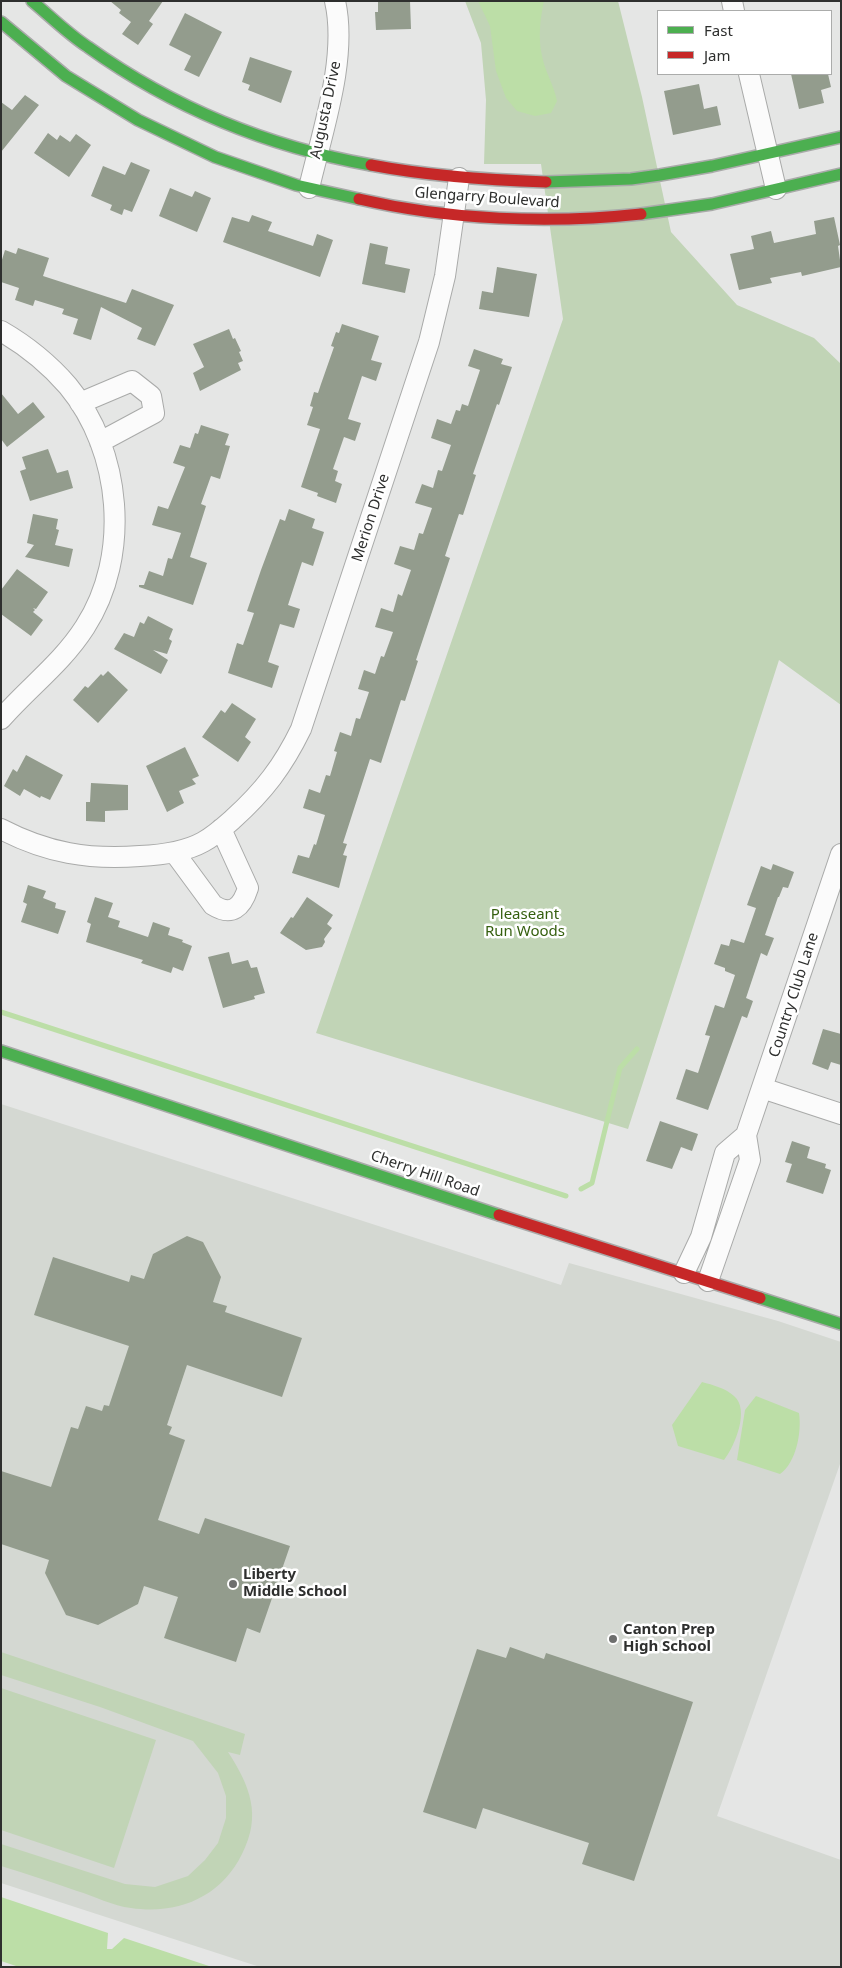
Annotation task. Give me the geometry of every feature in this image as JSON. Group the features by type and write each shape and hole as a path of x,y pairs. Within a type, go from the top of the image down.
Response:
{"street":[{"name":"Glengarry Boulevard","path":"32,1 74,38 106,71 158,92 208,116 262,137 317,154 384,169 459,178 536,182 631,180 768,154 841,137"},
{"name":"Augusta Drive","path":"309,188 336,71 338,33 335,1"},
{"name":"Glengarry Boulevard","path":"1,22 55,68 89,92 141,123 195,149 252,171 309,188 377,203 454,214 537,218 634,215 714,203 841,174"},
{"path":"89,92 106,71"},
{"path":"749,75 776,189"},
{"name":"Merion Drive","path":"1,829 40,846 66,854 94,858 151,856 174,852 203,842 222,829 269,784 287,758 301,729 429,342 445,276 459,178"},
{"path":"1,331 32,350 51,368 80,403 100,442 111,481 114,513 114,542 105,586 86,626 68,652 1,719"},
{"path":"80,403 132,382 151,396 154,413 100,442"},
{"path":"174,852 213,904 222,910 233,910 244,901 248,888 222,829"},
{"name":"Country Club Lane","path":"708,1281 750,1160 746,1136 841,854"},
{"name":"Cherry Hill Road","path":"1,1051 483,1210 841,1324"},
{"path":"762,1088 841,1114"},
{"path":"684,1273 701,1237 726,1153 746,1136"}],"shaded area":[{"path":"478,1 544,1 541,15 540,42 543,62 557,101 551,113 535,116 517,111 506,98 496,71 490,26"},
{"path":"1,1104 561,1285 569,1263 778,1321 841,1342 841,1461 717,1816 841,1860 841,1967 260,1967 1,1883"},
{"path":"702,1382 727,1391 739,1402 741,1418 739,1428 724,1460 678,1446 672,1425"},
{"path":"756,1396 799,1413 800,1429 797,1446 786,1469 780,1474 737,1460 745,1410"},
{"path":"1,1897 108,1933 107,1949 112,1949 124,1938 212,1967 19,1967 1,1961"}],"green space":[{"name":"Pleaseant Run Woods","path":"465,1 618,1 642,97 671,232 737,305 814,338 841,364 841,705 779,660 628,1129 316,1033 563,319 541,164 484,164 486,100 481,43"},
{"path":"1,1652 245,1734 240,1755 228,1752 242,1777 251,1801 251,1826 242,1854 222,1882 196,1900 181,1905 165,1909 131,1908 1,1866 1,1844 125,1884 155,1887 188,1876 205,1860 218,1843 226,1818 226,1796 218,1773 193,1741 100,1707 1,1675"},
{"path":"1,1688 156,1740 114,1868 1,1830"}],"building":[{"path":"110,1 163,1 149,21 153,24 138,45 122,34 131,22 119,13 121,10"},
{"path":"378,1 410,1 411,29 376,30 375,12 378,12"},
{"path":"185,13 222,32 199,77 184,70 191,56 169,45"},
{"path":"250,57 292,71 281,103 248,90 250,85 242,82"},
{"path":"791,75 828,75 831,87 821,90 824,103 799,109"},
{"path":"699,84 704,109 717,106 721,125 673,135 664,91"},
{"path":"25,95 39,105 1,152 1,102 12,110"},
{"path":"48,133 57,140 60,135 70,142 76,134 91,145 69,177 34,153"},
{"path":"131,162 150,170 132,212 124,209 122,215 110,210 112,205 91,196 103,166 125,175"},
{"path":"170,188 192,197 195,191 211,198 197,232 159,216"},
{"path":"252,215 272,222 268,231 313,246 317,234 333,240 320,277 223,242 232,217 249,222"},
{"path":"834,217 840,245 838,246 841,267 802,276 801,272 770,278 772,283 739,290 730,254 754,249 751,236 771,231 774,243 816,234 814,221"},
{"path":"370,243 388,247 385,264 410,269 405,293 362,284"},
{"path":"18,248 49,258 43,276 126,303 132,289 174,305 155,346 137,339 142,328 101,307 91,340 73,334 78,319 62,314 64,309 35,300 33,306 15,300 19,288 1,282 1,263 5,250 16,254"},
{"path":"497,267 537,274 529,317 479,309 482,291 493,293"},
{"path":"342,324 379,336 371,360 382,363 376,381 362,376 348,419 361,423 355,441 344,437 333,469 338,471 335,481 342,484 336,503 317,496 318,493 301,487 320,429 307,425 313,407 310,406 314,392 318,393 334,347 331,346 336,332 339,333"},
{"path":"229,329 241,351 239,352 243,361 238,363 241,370 200,391 193,373 204,367 193,344"},
{"path":"474,349 503,359 501,364 512,367 473,474 476,475 463,515 459,514 445,556 450,558 416,660 418,661 405,701 401,700 381,763 370,759 343,843 347,844 343,855 347,856 339,888 292,873 298,855 309,858 314,844 316,845 325,815 303,808 309,789 320,793 326,775 330,776 337,752 334,751 340,732 351,736 356,718 360,719 369,692 358,689 364,670 375,674 381,656 384,657 393,632 375,627 381,608 393,612 398,594 402,596 411,570 394,564 400,546 414,550 419,533 423,534 432,508 415,503 422,484 433,488 438,470 442,471 451,445 431,438 437,419 451,424 456,410 460,411 462,404 468,406 480,370 468,366"},
{"path":"1,393 18,414 33,402 45,417 7,447 1,439"},
{"path":"201,425 229,434 225,445 230,446 220,479 211,476 201,504 206,506 190,557 207,563 193,605 139,587 139,585 144,585 149,571 163,576 168,558 172,559 181,533 152,525 158,506 168,509 185,467 173,463 180,445 190,448 195,433 198,434"},
{"path":"48,449 57,473 68,470 73,488 30,501 20,471 26,469 22,457"},
{"path":"289,509 315,519 312,528 324,532 313,566 302,562 288,605 300,609 294,628 280,624 268,662 279,666 272,688 228,673 237,643 243,645 254,613 247,611 261,570 280,519 285,521"},
{"path":"33,514 58,519 56,529 59,530 55,545 73,549 69,567 25,557 34,545 27,543"},
{"path":"17,569 48,592 36,609 33,608 35,610 33,612 43,620 31,636 1,614 1,590"},
{"path":"148,616 173,629 169,639 172,641 167,654 153,650 168,660 161,674 114,649 124,633 134,637 140,622 144,624"},
{"path":"108,671 128,690 98,723 73,700 85,686 88,688 101,674 103,676"},
{"path":"232,703 256,719 245,737 251,742 238,762 202,737 221,710 225,713"},
{"path":"185,747 199,776 192,779 196,784 179,791 184,803 167,812 146,766"},
{"path":"26,755 63,775 50,800 41,796 40,798 24,789 20,796 4,786 13,769 17,772"},
{"path":"91,783 128,785 128,810 105,811 105,822 86,821 86,802 90,802"},
{"path":"773,864 794,872 788,888 783,887 778,897 765,935 774,938 767,956 761,953 746,998 753,1001 747,1018 742,1016 708,1110 676,1099 686,1069 698,1073 710,1036 705,1035 715,1005 724,1008 735,975 725,971 725,968 714,964 721,944 729,946 731,939 744,943 756,908 747,905 761,866 771,870"},
{"path":"28,885 46,891 43,898 56,903 55,908 66,911 58,934 21,922 27,904 23,902"},
{"path":"95,897 113,903 108,917 120,921 118,927 148,937 153,922 170,928 168,935 183,940 182,942 192,946 183,971 173,967 171,973 141,963 143,960 86,942 91,924 87,922"},
{"path":"307,897 333,915 327,924 332,928 324,939 325,942 322,947 306,950 280,933"},
{"path":"229,952 232,964 248,960 251,968 257,967 265,993 254,996 255,999 223,1008 208,957"},
{"path":"823,1029 841,1034 841,1065 831,1062 828,1070 812,1064"},
{"path":"660,1121 698,1134 692,1151 681,1147 672,1169 646,1161"},
{"path":"792,1141 810,1147 807,1158 826,1164 825,1168 831,1170 823,1194 786,1182 792,1164 785,1162"},
{"path":"187,1236 203,1242 221,1277 213,1302 227,1306 225,1312 302,1338 282,1397 187,1365 167,1425 172,1427 169,1434 185,1440 158,1520 199,1534 205,1518 290,1546 260,1633 247,1628 236,1662 164,1638 178,1597 144,1586 138,1604 98,1625 66,1615 45,1573 49,1560 1,1544 1,1471 51,1487 71,1427 78,1429 86,1406 102,1411 104,1405 109,1406 129,1346 34,1315 53,1257 129,1282 131,1275 144,1279 153,1254"},
{"path":"510,1647 544,1659 546,1653 693,1702 634,1881 582,1864 589,1843 483,1808 476,1829 423,1812 477,1649 506,1658"}],"waterway":[{"path":"1,1012 566,1196"},
{"path":"581,1189 592,1183 620,1068 637,1049"}],"traffic: fast":[{"path":"32,1 66,31 120,69 188,106 259,136 333,157 371,165"},
{"path":"1,22 66,76 138,120 215,157 296,185 359,199"},
{"path":"546,182 631,179 660,175 712,166 841,137"},
{"path":"641,214 712,204 841,174"},
{"path":"1,1051 499,1215"},
{"path":"760,1298 841,1324"}],"traffic: jam":[{"path":"371,165 458,177 546,182"},
{"path":"359,199 428,212 499,218 571,219 641,214"},
{"path":"499,1215 760,1298"}],"place":[{"name":"Liberty Middle School","path":"233,1584"},
{"name":"Canton Prep High School","path":"613,1639"}]}
